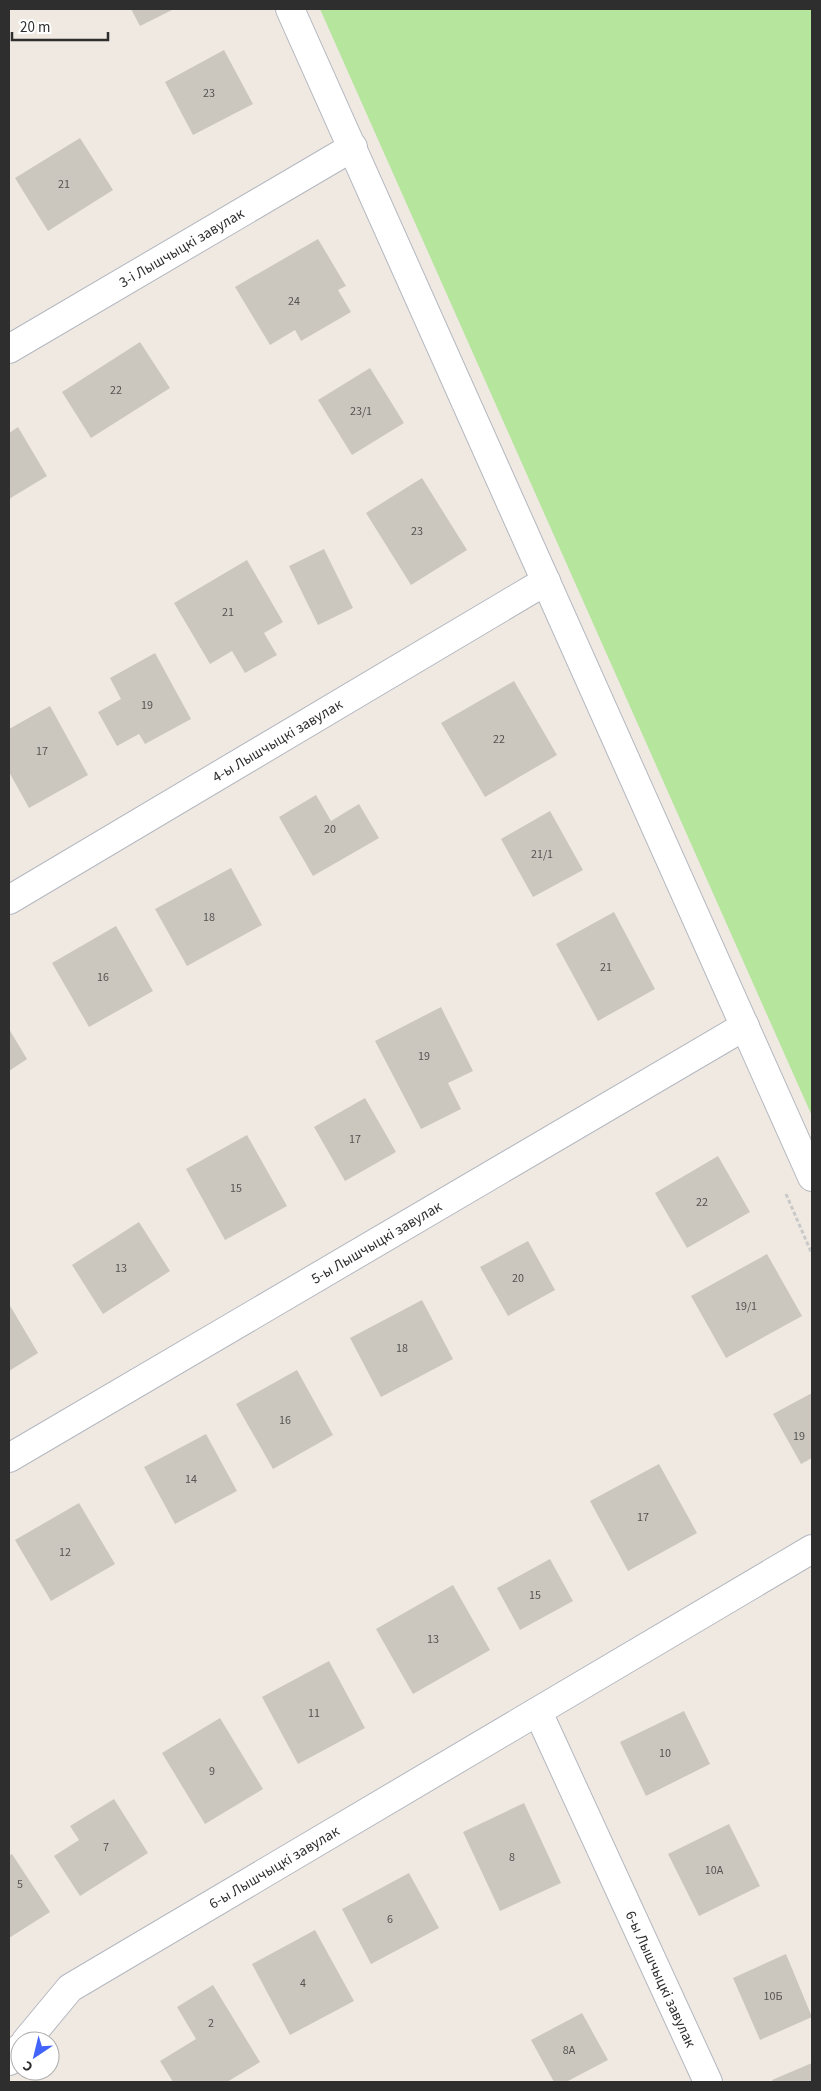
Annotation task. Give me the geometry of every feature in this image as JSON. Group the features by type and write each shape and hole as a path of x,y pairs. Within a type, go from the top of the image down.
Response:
{"street":[{"path":"290,9 812,1177"},
{"name":"3-і Лышчыцкі завулак","path":"9,349 353,147"},
{"name":"4-ы Лышчыцкі завулак","path":"9,900 546,581"},
{"name":"5-ы Лышчыцкі завулак","path":"9,1458 745,1026"},
{"name":"6-ы Лышчыцкі завулак","path":"34,2031 70,1988 812,1550"},
{"name":"6-ы Лышчыцкі завулак","path":"538,1712 708,2082"}],"green space":[{"path":"320,9 812,9 812,1116"}],"building":[{"path":"131,9 174,9 140,26"},
{"path":"224,50 253,104 193,135 165,82"},
{"path":"80,138 113,190 48,231 15,178"},
{"path":"318,239 346,286 338,290 351,312 301,341 295,330 270,345 235,287"},
{"path":"140,342 170,388 91,438 62,392"},
{"path":"370,368 404,423 352,455 318,400"},
{"path":"18,427 47,476 9,499 9,433"},
{"path":"422,478 467,550 411,585 366,513"},
{"path":"324,549 353,608 318,625 289,566"},
{"path":"247,560 283,622 264,633 277,655 245,673 232,651 210,664 174,603"},
{"path":"155,653 191,719 145,744 139,734 117,746 98,712 121,699 110,678"},
{"path":"514,681 557,755 485,797 441,723"},
{"path":"50,706 88,775 29,808 9,772 9,729"},
{"path":"316,795 331,821 359,804 379,838 313,876 279,817"},
{"path":"550,811 583,870 533,897 501,839"},
{"path":"231,868 262,925 187,966 155,909"},
{"path":"614,912 655,989 598,1021 556,944"},
{"path":"116,926 153,991 89,1027 52,963"},
{"path":"441,1007 473,1071 448,1083 461,1109 421,1129 375,1041"},
{"path":"9,1029 27,1059 9,1071"},
{"path":"365,1098 396,1152 345,1181 314,1127"},
{"path":"247,1135 287,1206 225,1240 186,1169"},
{"path":"718,1156 750,1212 687,1248 655,1193"},
{"path":"139,1222 170,1271 103,1314 72,1265"},
{"path":"528,1241 555,1290 508,1316 480,1267"},
{"path":"767,1254 802,1316 726,1358 691,1296"},
{"path":"422,1300 453,1359 381,1397 350,1338"},
{"path":"9,1304 38,1353 9,1371"},
{"path":"297,1370 333,1435 273,1469 236,1404"},
{"path":"812,1393 812,1458 801,1464 773,1414"},
{"path":"206,1434 237,1491 175,1524 144,1467"},
{"path":"659,1464 697,1533 628,1571 590,1501"},
{"path":"79,1503 115,1564 51,1601 15,1540"},
{"path":"550,1559 573,1601 520,1630 497,1588"},
{"path":"453,1585 490,1650 413,1694 376,1629"},
{"path":"329,1661 365,1728 298,1764 262,1697"},
{"path":"684,1711 710,1764 646,1796 620,1742"},
{"path":"220,1718 263,1789 205,1824 162,1753"},
{"path":"114,1799 148,1853 80,1896 54,1856 79,1840 70,1826"},
{"path":"524,1803 561,1883 500,1911 463,1832"},
{"path":"729,1824 760,1886 699,1916 668,1854"},
{"path":"12,1854 50,1912 9,1938 9,1856"},
{"path":"409,1873 439,1928 371,1964 342,1909"},
{"path":"315,1930 354,2001 290,2035 252,1964"},
{"path":"786,1954 812,2017 760,2040 733,1978"},
{"path":"213,1985 260,2062 227,2082 173,2082 160,2061 196,2039 177,2007"},
{"path":"582,2013 608,2060 566,2082 554,2082 531,2040"},
{"path":"812,2063 812,2082 773,2082 772,2080"}]}
